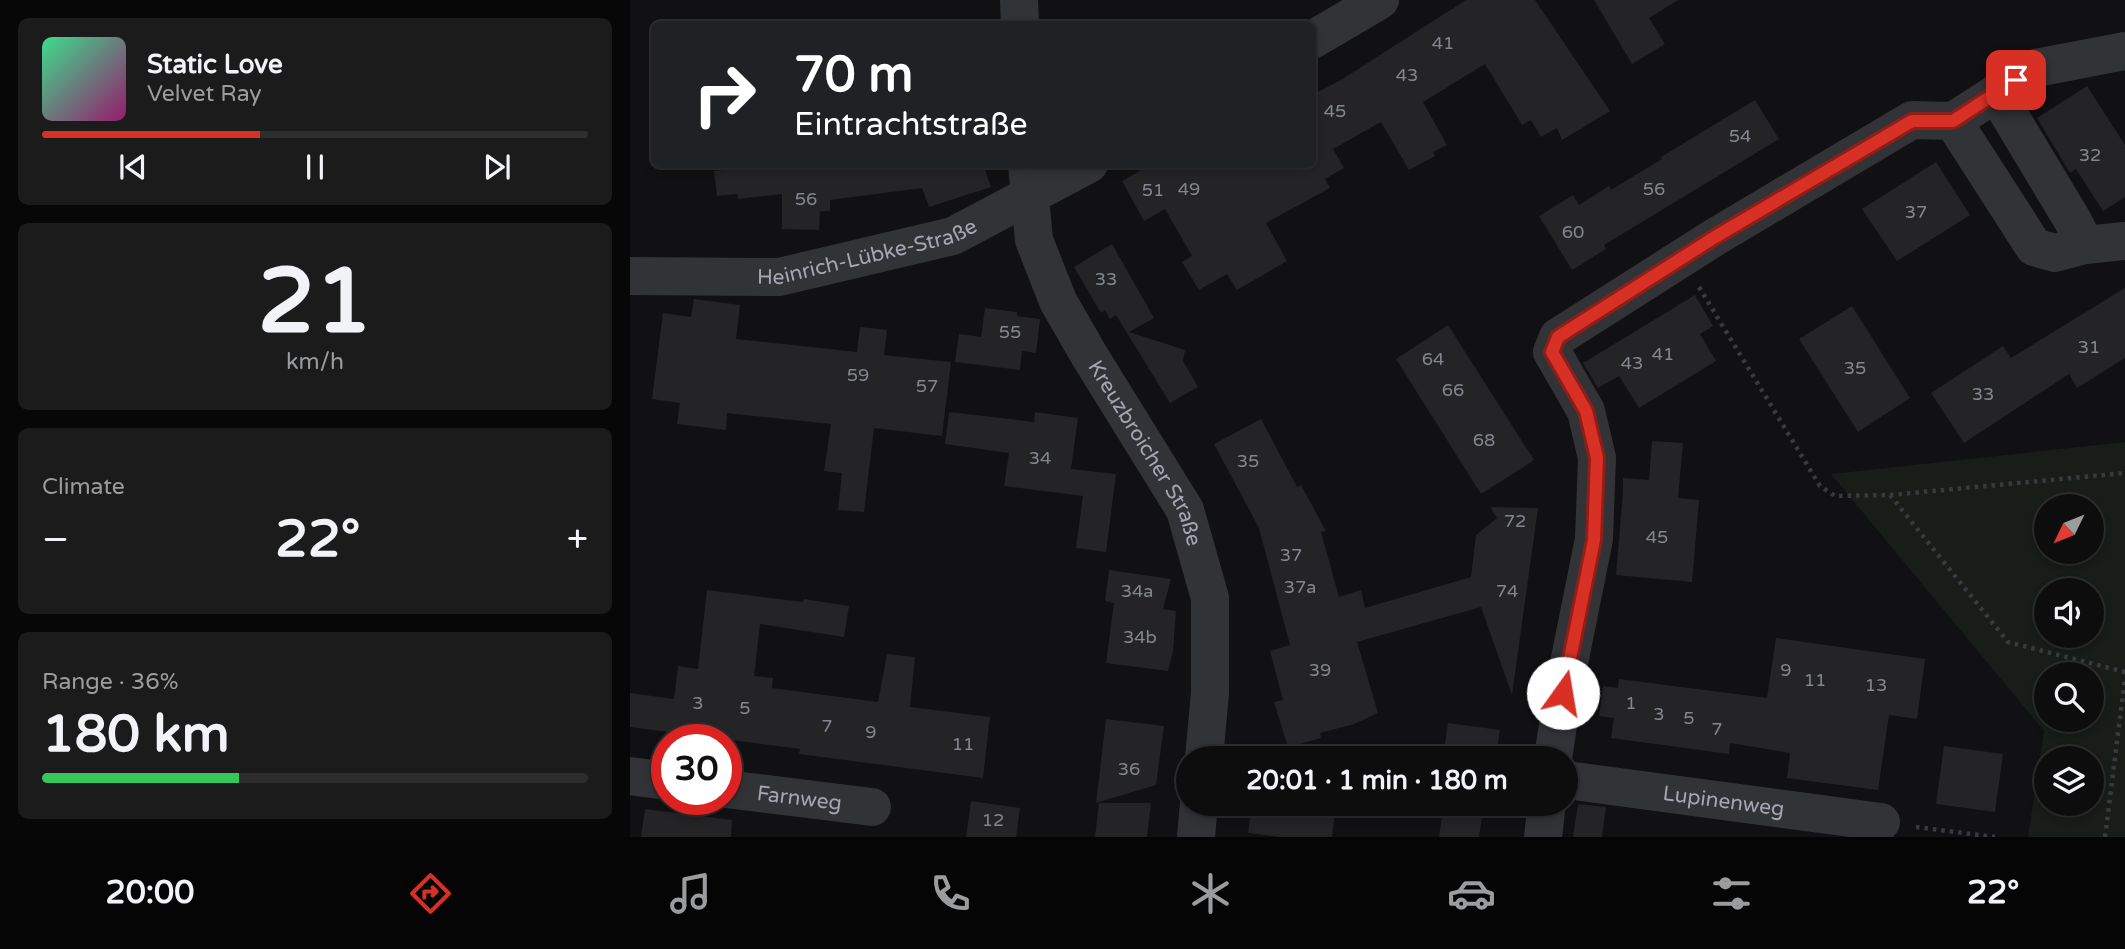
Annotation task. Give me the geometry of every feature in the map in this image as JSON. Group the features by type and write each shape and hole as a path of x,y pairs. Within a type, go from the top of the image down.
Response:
{"street":[{"path":"1019,0 1020,21"},
{"path":"1316,37 1366,4"},
{"path":"1555,746 1594,540 1597,458 1586,411 1552,352 1558,337 1715,237 1912,121 1953,121 2036,68 2125,51"},
{"path":"1996,93 2085,245"},
{"path":"1953,121 2034,247 2055,253 2085,245 2125,241"},
{"name":"Heinrich-Lübke-Straße","path":"630,276 779,277 953,236 1028,181 1074,168"},
{"name":"Kreuzbroicher Straße","path":"1028,181 1034,240 1058,301 1088,355 1185,510 1210,598 1210,693 1205,746"},
{"path":"630,776 651,779"},
{"name":"Lupinenweg","path":"1578,782 1881,822"},
{"name":"Farnweg","path":"742,791 872,807"},
{"path":"1196,837 1198,816"},
{"path":"1543,837 1545,816"}],"path":[{"path":"1681,259 1820,486 1835,496 1890,495 2125,473"},
{"path":"1890,495 2008,642 2125,672"},
{"path":"2105,837 2125,678"},
{"path":"1881,822 1995,837"}],"shaded area":[{"path":"2125,442 2125,837 2028,837 2034,797 2034,816 2104,816 2104,746 2042,746 2044,732 2104,732 2104,662 2034,662 2034,719 1831,474"}],"building":[{"path":"1466,0 1535,0 1610,111 1562,140 1557,128 1541,137 1531,120 1522,125 1485,64 1423,102 1447,145 1433,152 1435,156 1409,170 1381,122 1333,149 1344,168 1325,179 1330,188 1266,223 1287,261 1237,290 1227,274 1199,290 1182,262 1192,256 1165,209 1144,221 1122,181 1145,168 1316,168 1316,93 1341,80"},
{"path":"1594,0 1678,0 1649,18 1665,44 1632,64"},
{"path":"2087,86 2125,145 2125,197 2103,211 2076,169 2070,173 2037,118"},
{"path":"1755,100 1779,139 1604,245 1606,249 1572,270 1539,216 1573,195 1579,205 1609,186 1611,190"},
{"path":"1936,162 1970,215 1897,261 1862,209"},
{"path":"743,168 984,168 991,187 929,207 922,188 830,200 830,211 820,211 819,230 782,229 782,194 738,199 738,194 717,196 714,171"},
{"path":"1112,244 1154,318 1129,332 1185,350 1183,361 1198,387 1170,403 1116,315 1110,319 1105,310 1101,313 1074,267"},
{"path":"2125,288 2125,358 2077,388 2069,374 1964,443 1931,393 2003,346 2011,358"},
{"path":"1695,295 1713,326 1700,334 1716,361 1639,408 1619,376 1598,388 1583,363"},
{"path":"694,299 740,305 736,339 857,352 860,327 887,330 884,355 951,362 942,436 874,428 864,512 838,510 842,473 824,471 831,424 727,413 726,430 677,424 680,403 652,399 663,313 691,317"},
{"path":"1852,306 1910,398 1858,432 1799,339"},
{"path":"985,308 1017,312 1017,316 1040,319 1036,353 1022,351 1020,370 955,362 959,334 981,337"},
{"path":"1448,325 1534,460 1481,494 1396,359"},
{"path":"949,412 1034,422 1035,412 1078,418 1071,469 1116,474 1106,552 1076,548 1083,496 1004,486 1009,453 945,444"},
{"path":"1261,419 1297,487 1301,485 1326,531 1321,532 1339,597 1361,590 1365,608 1471,577 1476,535 1497,518 1490,507 1538,508 1512,695 1481,607 1357,642 1378,713 1354,724 1320,733 1321,738 1288,746 1274,702 1283,700 1270,651 1290,645 1259,528 1214,444"},
{"path":"1652,441 1683,443 1678,498 1699,500 1692,582 1616,575 1623,478 1649,480"},
{"path":"1109,570 1171,579 1163,609 1176,611 1173,651 1168,671 1106,663 1114,603 1105,601"},
{"path":"707,590 849,606 844,637 760,624 754,676 773,678 772,688 878,702 887,654 915,657 910,707 990,717 983,778 799,754 800,749 742,741 742,724 651,724 651,730 630,727 630,693 674,699 678,666 698,669"},
{"path":"1776,638 1925,659 1917,719 1889,715 1878,790 1787,778 1790,753 1730,743 1729,754 1611,738 1614,718 1599,716 1603,686 1618,688 1619,679 1767,698"},
{"path":"1106,719 1164,726 1156,785 1096,803"},
{"path":"1448,723 1500,730 1498,746 1445,746"},
{"path":"1944,746 2003,754 1995,812 1936,804"},
{"path":"971,801 1020,808 1016,837 966,837"},
{"path":"1099,803 1151,803 1147,837 1095,837"},
{"path":"1578,804 1606,807 1602,837 1573,837"},
{"path":"645,809 651,810 651,815 692,815 732,820 731,837 641,837"},
{"path":"1250,816 1335,816 1332,837 1280,837 1248,833"},
{"path":"1442,816 1482,816 1479,837 1439,837"}],"route":[{"path":"1563,693 1594,540 1597,458 1586,411 1552,352 1558,337 1715,237 1912,121 1953,121 2016,80"}]}
